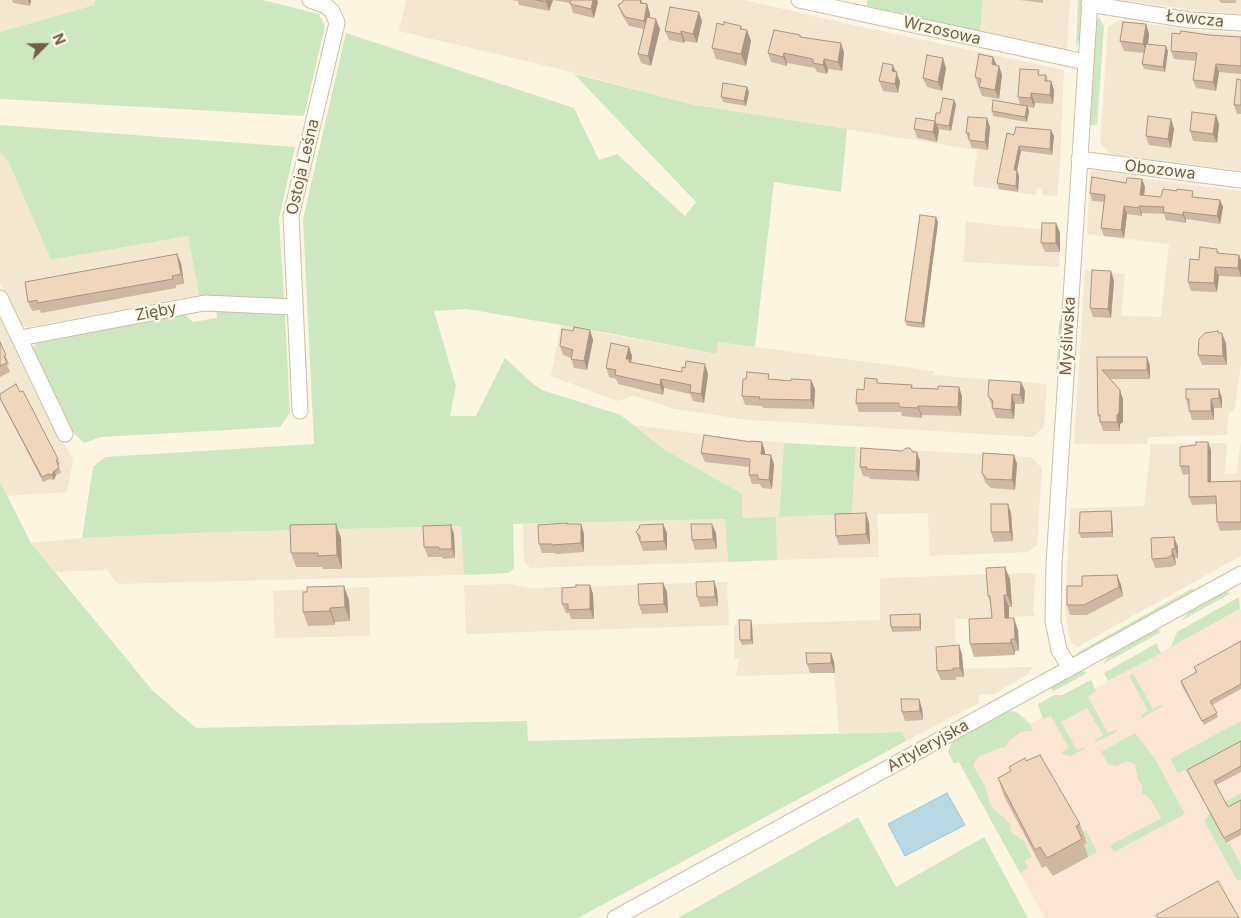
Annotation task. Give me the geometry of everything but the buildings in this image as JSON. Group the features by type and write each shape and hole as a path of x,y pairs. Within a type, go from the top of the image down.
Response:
{"street":[{"name":"Ostoja Leśna","path":"300,411 291,216 337,22 332,11 326,6 310,0"},
{"name":"Wrzosowa","path":"799,0 1085,62"},
{"name":"Myśliwska","path":"1070,668 1060,650 1053,621 1054,583 1090,2"},
{"name":"Łowcza","path":"1090,2 1189,20 1241,23"},
{"name":"Obozowa","path":"1079,159 1241,180"},
{"path":"0,298 65,434"},
{"name":"Zięby","path":"20,338 204,302 294,307"},
{"name":"Artyleryjska","path":"616,918 1241,574"}],"shaded area":[{"path":"0,0 95,0 94,5 0,32"},
{"path":"406,0 744,0 1064,70 1057,197 1043,195 1042,188 1037,188 1036,195 973,186 977,150 695,105 547,66 399,31"},
{"path":"983,0 1070,0 1067,50 980,32"},
{"path":"1121,0 1241,0 1241,14 1210,12"},
{"path":"1119,20 1241,34 1241,171 1182,163 1182,165 1111,154 1100,143 1108,27"},
{"path":"0,152 9,163 51,260 188,236 199,295 29,327 20,325 0,283"},
{"path":"1100,170 1136,175 1136,178 1241,191 1241,364 1235,408 1229,414 1227,435 1148,437 1147,444 1074,444 1085,270 1125,274 1121,316 1161,317 1169,244 1087,234 1090,171"},
{"path":"966,222 1060,231 1059,267 963,262"},
{"path":"0,314 31,383 73,460 67,492 7,496 0,482"},
{"path":"561,325 715,354 718,342 934,371 934,375 1047,384 1044,427 1033,437 748,420 669,408 634,396 617,401 551,376"},
{"path":"633,425 747,440 784,442 779,517 852,514 856,447 1031,457 1042,468 1037,545 1028,552 929,556 928,513 877,514 879,557 777,560 776,518 742,518 742,494 662,448"},
{"path":"1241,443 1241,556 1077,647 1072,643 1069,636 1065,606 1070,508 1144,506 1151,444 1227,444 1225,474 1236,473"},
{"path":"726,519 728,562 530,568 524,561 523,524"},
{"path":"462,526 464,575 118,584 107,570 55,572 31,543 82,538 221,532"},
{"path":"1029,573 1036,576 1033,609 1035,616 955,619 957,669 1033,667 1028,674 994,694 978,695 979,703 906,741 901,732 839,733 834,673 736,676 739,659 734,659 734,625 880,620 880,578"},
{"path":"727,582 729,625 466,634 464,585 510,584 531,588"},
{"path":"369,587 370,636 275,638 273,591"},
{"path":"1241,609 1241,918 1045,918 958,761 963,746 1020,715 1030,724"}],"green space":[{"path":"95,0 262,0 319,14 325,26 304,116 0,99 0,32 94,5"},
{"path":"867,0 983,0 980,32 867,6"},
{"path":"1078,0 1082,0 1079,39 1076,47"},
{"path":"1099,17 1104,26 1097,125 1087,126 1095,21"},
{"path":"346,33 574,108 599,160 617,154 685,216 696,202 574,74 695,105 847,129 841,192 774,182 755,347 718,342 716,354 467,309 434,311 456,386 450,416 476,416 505,358 542,390 621,415 662,448 742,494 742,518 776,517 777,560 728,562 725,519 513,524 514,568 509,573 464,575 461,526 221,532 82,538 93,467 105,457 314,444 303,219"},
{"path":"0,125 295,147 279,218 284,298 273,302 199,295 188,236 51,260 9,163 0,152"},
{"path":"216,310 285,315 290,413 280,427 101,437 84,443 72,431 31,352 38,340 183,313 193,322 217,318"},
{"path":"1059,320 1063,322 1060,371 1056,373"},
{"path":"784,443 856,447 852,514 779,517"},
{"path":"0,482 31,543 153,691 196,728 527,721 528,741 902,732 906,741 578,918 0,918"},
{"path":"1194,589 1192,593 1083,653 1077,653"},
{"path":"1225,592 1231,593 1181,621 1192,609"},
{"path":"1239,597 1240,609 1171,647 1177,632"},
{"path":"1156,629 1161,632 1103,664 1110,654"},
{"path":"1157,643 1161,653 1108,681 1104,673"},
{"path":"1084,671 1087,673 1054,691 1051,689 1051,687"},
{"path":"1133,673 1153,709 1160,705 1163,706 1142,718 1141,715 1148,711 1129,676"},
{"path":"1091,680 1096,691 1088,697 1108,733 1116,729 1117,732 1095,742 1095,740 1103,735 1087,708 1061,722 1077,750 1086,748 1071,756 1062,754 1062,752 1069,748 1051,716 1044,719 1042,717 1038,704 1054,695 1062,695"},
{"path":"1008,711 1016,712 1020,715 1030,724 1033,731 1021,732 1009,741 1006,747 978,757 974,767 985,786 990,804 1007,822 1012,824 1011,832 1024,841 1032,857 1025,861 1028,868 1020,873 959,762 954,764 948,752 952,742"},
{"path":"1241,721 1241,747 1189,774 1186,769 1178,773 1170,759"},
{"path":"1135,733 1154,757 1185,814 1114,852 1110,845 1161,818 1151,800 1142,794 1143,786 1138,780 1135,764 1127,761 1116,766 1108,764 1101,752"},
{"path":"1241,793 1241,805 1214,820 1227,845 1230,844 1241,865 1241,880 1237,880 1204,821 1212,809"},
{"path":"858,817 896,887 984,837 1028,918 678,918"},
{"path":"1086,830 1097,852 1088,857 1080,845 1088,842 1082,833"}],"water":[{"path":"947,793 965,825 905,856 888,824"}]}
